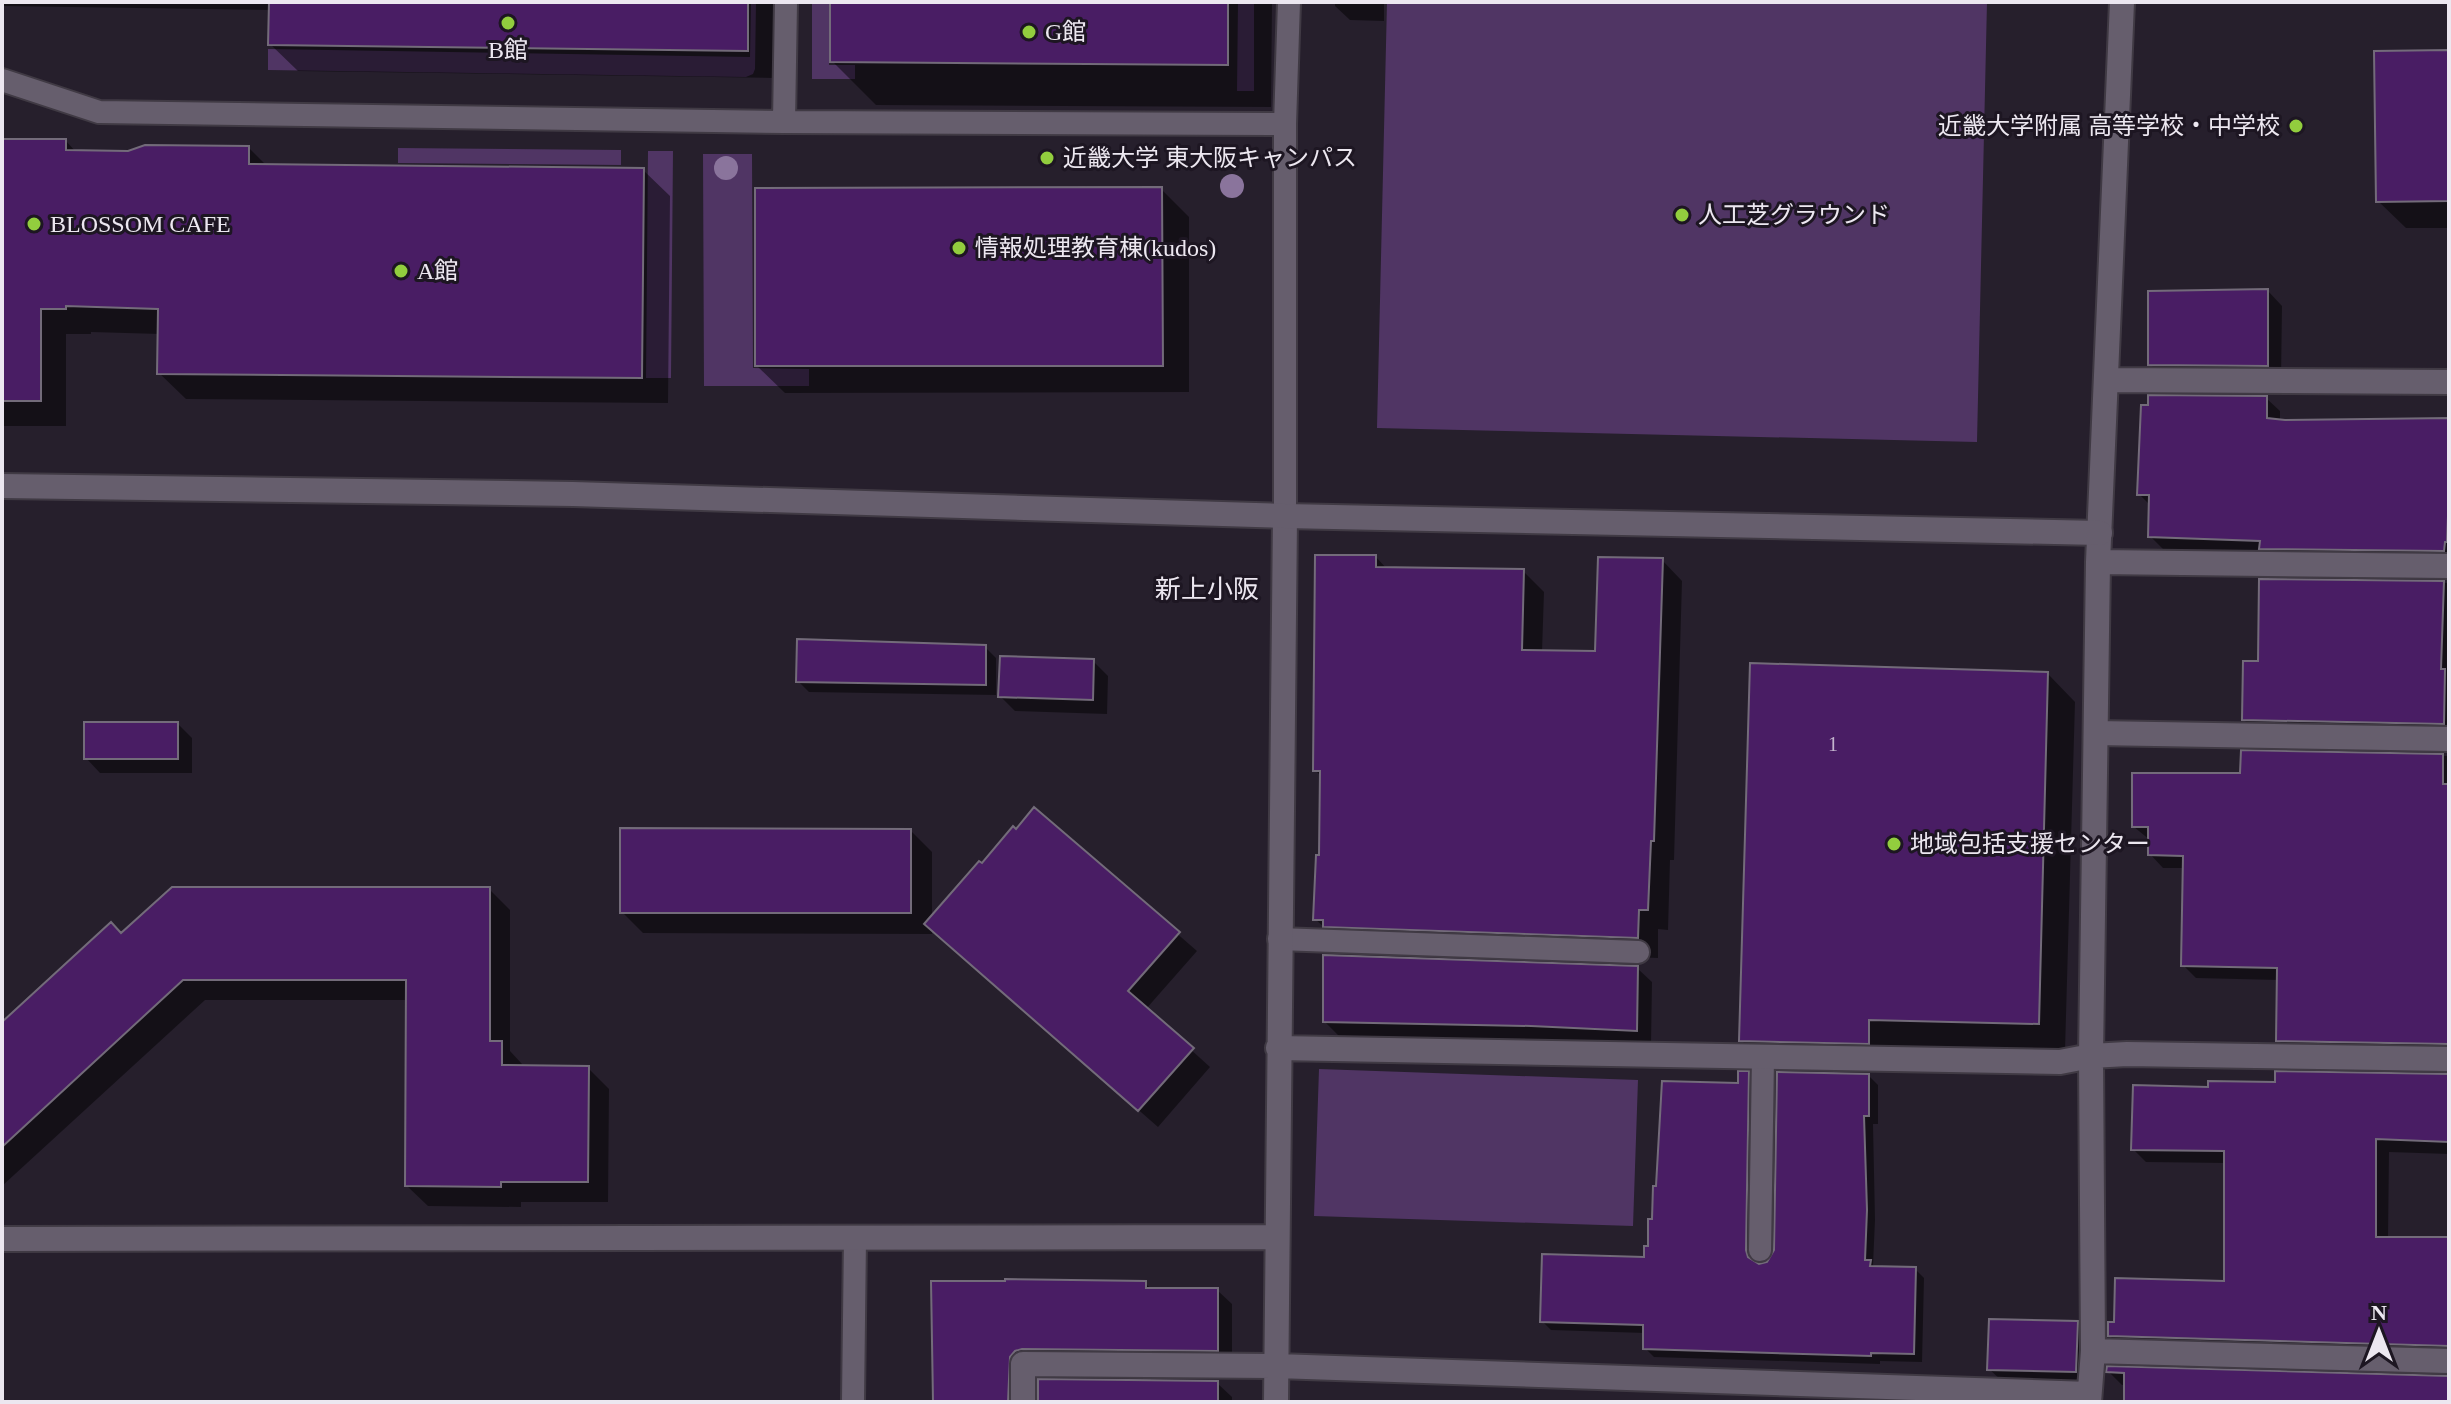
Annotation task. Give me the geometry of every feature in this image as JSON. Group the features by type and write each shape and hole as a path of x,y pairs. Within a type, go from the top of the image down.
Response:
{"street":[{"path":"1023,1402 1023,1364 1277,1366 2089,1398 2093,1351 2091,1056 2098,562 2122,2"},
{"path":"2106,380 2449,382"},
{"path":"2,486 573,494 1285,516 2100,533"},
{"path":"1276,1402 1285,516"},
{"path":"2098,562 2449,566"},
{"path":"2096,733 2449,739"},
{"path":"1278,1048 2060,1062 2127,1054 2449,1059"},
{"path":"2,1239 1277,1237"},
{"path":"2093,1351 2449,1361"}],"lane":[{"path":"784,122 786,2"},
{"path":"1285,516 1285,124 1289,2"},
{"path":"2,80 99,112 784,122 1285,124"},
{"path":"1279,939 1638,952"},
{"path":"1760,1250 1763,1057"},
{"path":"853,1402 855,1237"}],"shaded area":[{"path":"751,2 756,2 755,69 753,74 746,77 268,70 268,49 750,57"},
{"path":"812,2 829,2 829,65 855,65 855,79 812,79"},
{"path":"1238,2 1254,2 1254,91 1237,91"},
{"name":"人工芝グラウンド","path":"1387,2 1987,2 1977,442 1377,428"},
{"path":"398,148 621,150 621,165 398,163"},
{"path":"648,151 673,151 671,378 646,378"},
{"path":"703,154 752,154 753,368 809,369 809,386 704,386"},
{"path":"1319,1069 1638,1080 1633,1226 1314,1216"}],"building":[{"name":"B館","path":"269,2 748,2 748,51 268,45"},
{"name":"G館","path":"830,2 1228,2 1228,65 830,62"},
{"path":"2449,50 2449,201 2376,202 2374,51"},
{"name":"A館","path":"2,139 66,139 66,150 128,151 145,145 249,146 249,164 644,168 642,378 157,374 158,309 66,306 66,309 41,309 41,401 2,401"},
{"name":"情報処理教育棟(kudos)","path":"1162,187 1163,366 755,366 755,188"},
{"path":"2268,289 2268,366 2148,365 2148,291"},
{"path":"2148,395 2267,396 2267,418 2285,420 2449,418 2449,490 2444,551 2259,549 2260,541 2148,537 2149,495 2137,495 2141,405 2148,405"},
{"path":"1315,555 1376,555 1376,567 1524,569 1522,650 1595,651 1598,557 1663,558 1654,841 1651,841 1648,910 1639,910 1638,938 1323,927 1323,920 1313,920 1316,855 1319,855 1320,771 1313,771"},
{"path":"2259,579 2444,581 2441,669 2445,669 2444,724 2242,720 2243,661 2258,661"},
{"path":"797,639 986,645 986,685 796,682"},
{"path":"1000,656 1094,659 1093,700 998,697"},
{"name":"地域包括支援センター","path":"1750,663 2048,672 2039,1024 1869,1020 1869,1044 1739,1041"},
{"path":"84,722 178,722 178,759 84,759"},
{"path":"2241,750 2443,754 2443,784 2449,784 2449,1044 2276,1041 2277,968 2181,966 2183,856 2148,855 2148,827 2132,827 2132,773 2240,773"},
{"path":"1034,807 1180,932 1128,991 1194,1048 1138,1111 924,924 979,861 982,863 1013,826 1016,829"},
{"path":"620,828 911,829 911,913 620,913"},
{"path":"172,887 490,887 490,1041 502,1041 502,1065 589,1066 588,1182 501,1182 501,1187 405,1186 406,980 183,980 2,1147 2,1022 111,922 121,933"},
{"path":"1323,955 1638,966 1637,1031 1323,1022"},
{"path":"1738,1071 1749,1071 1746,1250 1748,1257 1759,1264 1767,1262 1774,1250 1777,1072 1869,1074 1869,1116 1864,1116 1865,1260 1871,1260 1870,1266 1916,1267 1914,1354 1871,1353 1871,1356 1643,1349 1643,1325 1540,1322 1542,1254 1644,1257 1644,1246 1648,1246 1648,1219 1652,1219 1653,1186 1656,1186 1662,1081 1738,1083"},
{"path":"2275,1071 2449,1074 2449,1142 2376,1139 2376,1237 2449,1237 2449,1346 2108,1336 2108,1322 2114,1322 2115,1278 2224,1281 2224,1151 2131,1150 2133,1085 2208,1087 2208,1081 2275,1082"},
{"path":"931,1281 1146,1281 1146,1288 1218,1288 1218,1351 1022,1349 1010,1357 1008,1402 933,1402"},
{"path":"1989,1319 2078,1321 2076,1372 1987,1370"},
{"path":"2107,1366 2449,1376 2449,1402 2124,1402 2124,1373 2106,1372"},
{"path":"1038,1379 1218,1381 1218,1402 1038,1402"}],"place":[{"name":"B館","path":"508,23"},
{"name":"G館","path":"1029,32"},
{"name":"近畿大学附属 高等学校・中学校","path":"2296,126"},
{"name":"近畿大学 東大阪キャンパス","path":"1047,158"},
{"name":"人工芝グラウンド","path":"1682,215"},
{"name":"BLOSSOM CAFE","path":"34,224"},
{"name":"情報処理教育棟(kudos)","path":"959,248"},
{"name":"A館","path":"401,271"},
{"name":"地域包括支援センター","path":"1894,844"}],"district":[{"name":"新上小阪","path":"1207,589"}]}
